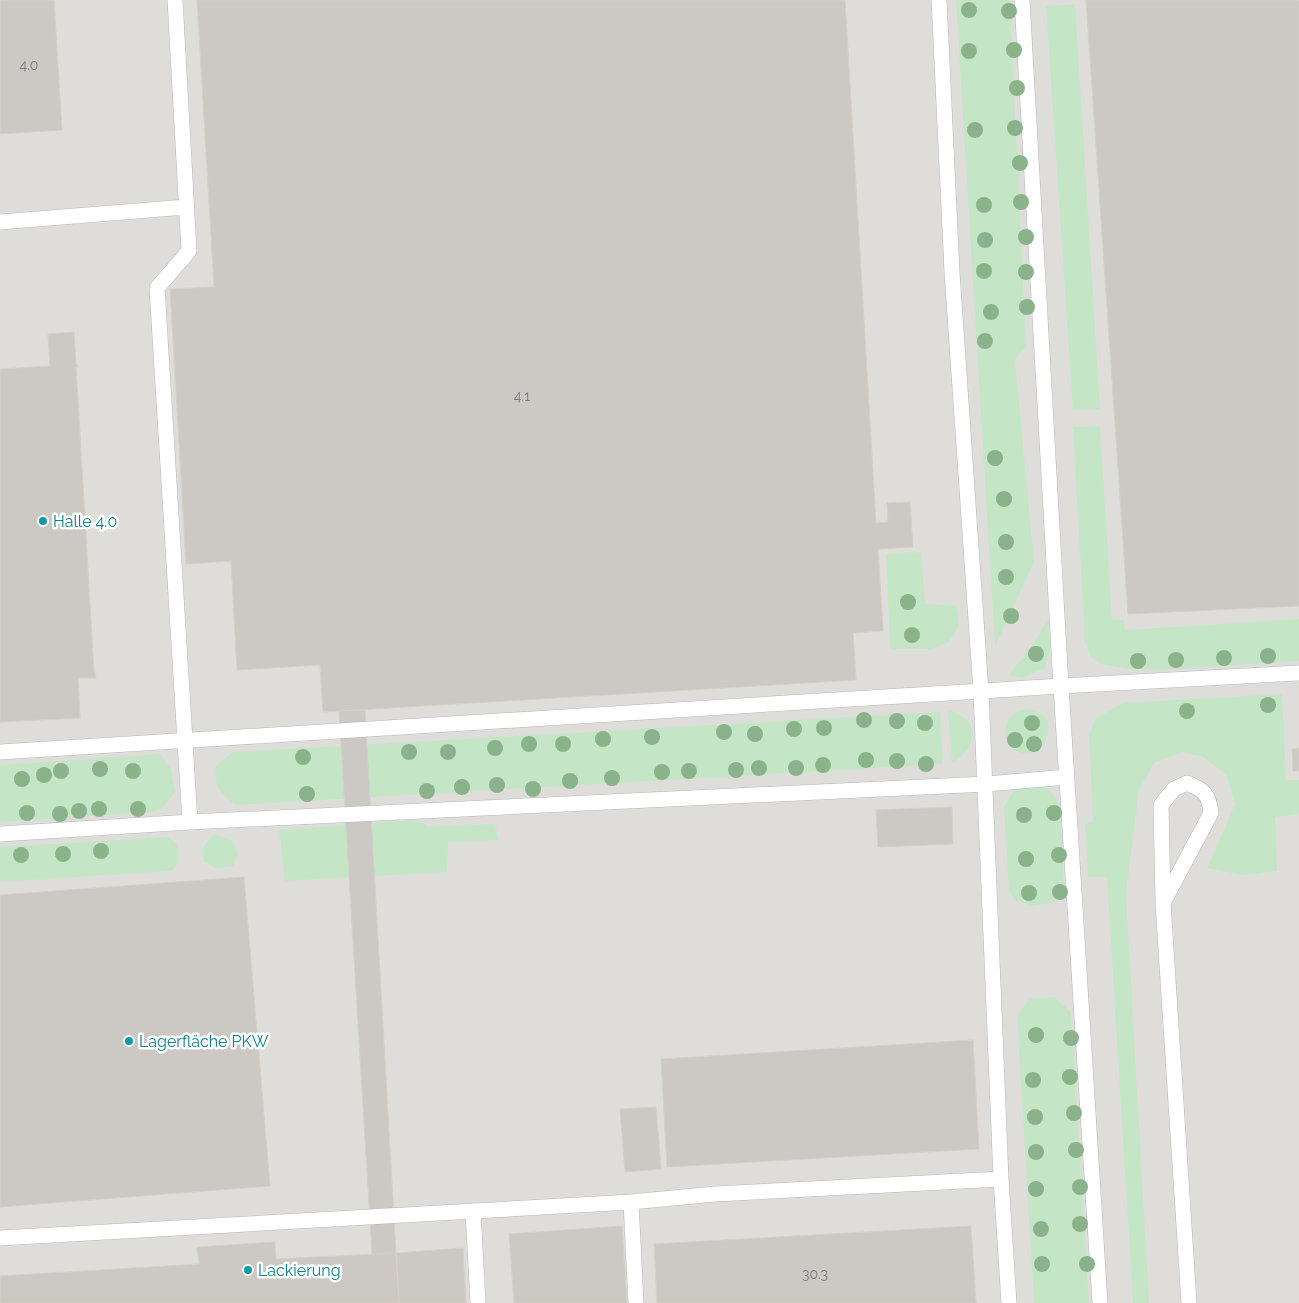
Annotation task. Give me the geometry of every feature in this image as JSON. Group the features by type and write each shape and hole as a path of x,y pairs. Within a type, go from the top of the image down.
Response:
{"lane":[{"path":"175,0 189,251 157,288 190,822"},
{"path":"939,0 952,272 982,692 1001,1179 1009,1303"},
{"path":"1022,0 1061,686 1100,1303"},
{"path":"0,222 186,207"},
{"path":"0,752 1299,673"},
{"path":"0,834 190,822 986,784 1067,777"},
{"path":"1163,903 1211,813 1209,799 1200,788 1187,783 1174,788 1161,805 1163,903 1190,1303"},
{"path":"0,1238 631,1202 715,1194 1001,1179"},
{"path":"631,1202 636,1303"},
{"path":"473,1211 478,1303"}],"shaded area":[{"path":"0,0 1299,0 1299,1303 0,1303"}],"green space":[{"path":"956,0 1010,0 1026,346 1015,360 1034,562 995,647"},
{"path":"1075,4 1100,409 1073,410 1046,6"},
{"path":"1100,426 1112,619 1124,620 1125,630 1299,619 1299,661 1159,670 1128,669 1101,664 1090,656 1085,642 1073,427"},
{"path":"921,552 925,604 956,605 959,625 949,642 932,649 890,649 886,554"},
{"path":"1047,620 1051,646 1045,668 1022,678 1009,675 1036,640"},
{"path":"1282,694 1286,780 1299,780 1299,814 1275,817 1277,871 1242,875 1207,868 1235,804 1226,774 1203,757 1182,752 1154,763 1139,790 1126,894 1149,1303 1133,1303 1107,877 1088,877 1085,824 1093,821 1089,735 1096,718 1123,703"},
{"path":"1028,709 1042,714 1048,721 1048,728 1045,741 1041,746 1031,753 1024,753 1012,748 1007,740 1005,730 1010,717"},
{"path":"948,710 959,714 966,720 973,734 972,742 968,749 952,762"},
{"path":"940,712 943,764 236,805 225,797 216,779 216,766 233,752"},
{"path":"160,754 171,769 175,792 162,808 153,812 0,822 0,765"},
{"path":"1026,786 1049,790 1061,810 1064,890 1058,899 1051,903 1033,906 1016,901 1009,891 1004,807 1013,792"},
{"path":"416,820 428,826 495,824 499,840 448,842 447,872 285,881 279,830"},
{"path":"214,834 233,841 238,854 233,866 216,868 204,862 202,851"},
{"path":"169,837 178,845 178,863 171,871 0,882 0,847"},
{"path":"1054,997 1071,1012 1089,1303 1034,1303 1017,1015 1030,999"}],"building":[{"path":"0,0 54,0 62,130 0,134"},
{"path":"197,0 845,0 876,523 888,522 887,503 910,502 913,547 878,549 883,631 853,633 856,680 323,712 320,665 237,670 231,561 186,564 170,289 214,287"},
{"path":"1086,0 1299,0 1299,606 1128,614"},
{"name":"Halle 4.0","path":"74,332 76,364 78,367 76,366 94,672 96,678 78,678 80,718 0,722 0,369 50,366 48,334"},
{"path":"365,710 396,1253 372,1254 339,711"},
{"path":"1299,748 1299,771 1293,771 1292,749"},
{"path":"952,807 953,844 878,847 876,810"},
{"name":"Lagerfläche PKW","path":"244,877 270,1186 0,1207 0,895"},
{"path":"973,1040 979,1149 667,1167 661,1059"},
{"path":"656,1107 661,1169 625,1172 620,1109"},
{"path":"622,1226 627,1303 514,1303 509,1234"},
{"path":"971,1226 976,1303 657,1303 654,1244"},
{"name":"Lackierung","path":"275,1242 276,1259 396,1253 399,1303 0,1303 0,1276 199,1264 197,1247"},
{"path":"463,1248 466,1303 399,1303 396,1253"}],"place":[{"name":"Halle 4.0","path":"43,521"},
{"name":"Lagerfläche PKW","path":"129,1041"},
{"name":"Lackierung","path":"248,1270"}]}
